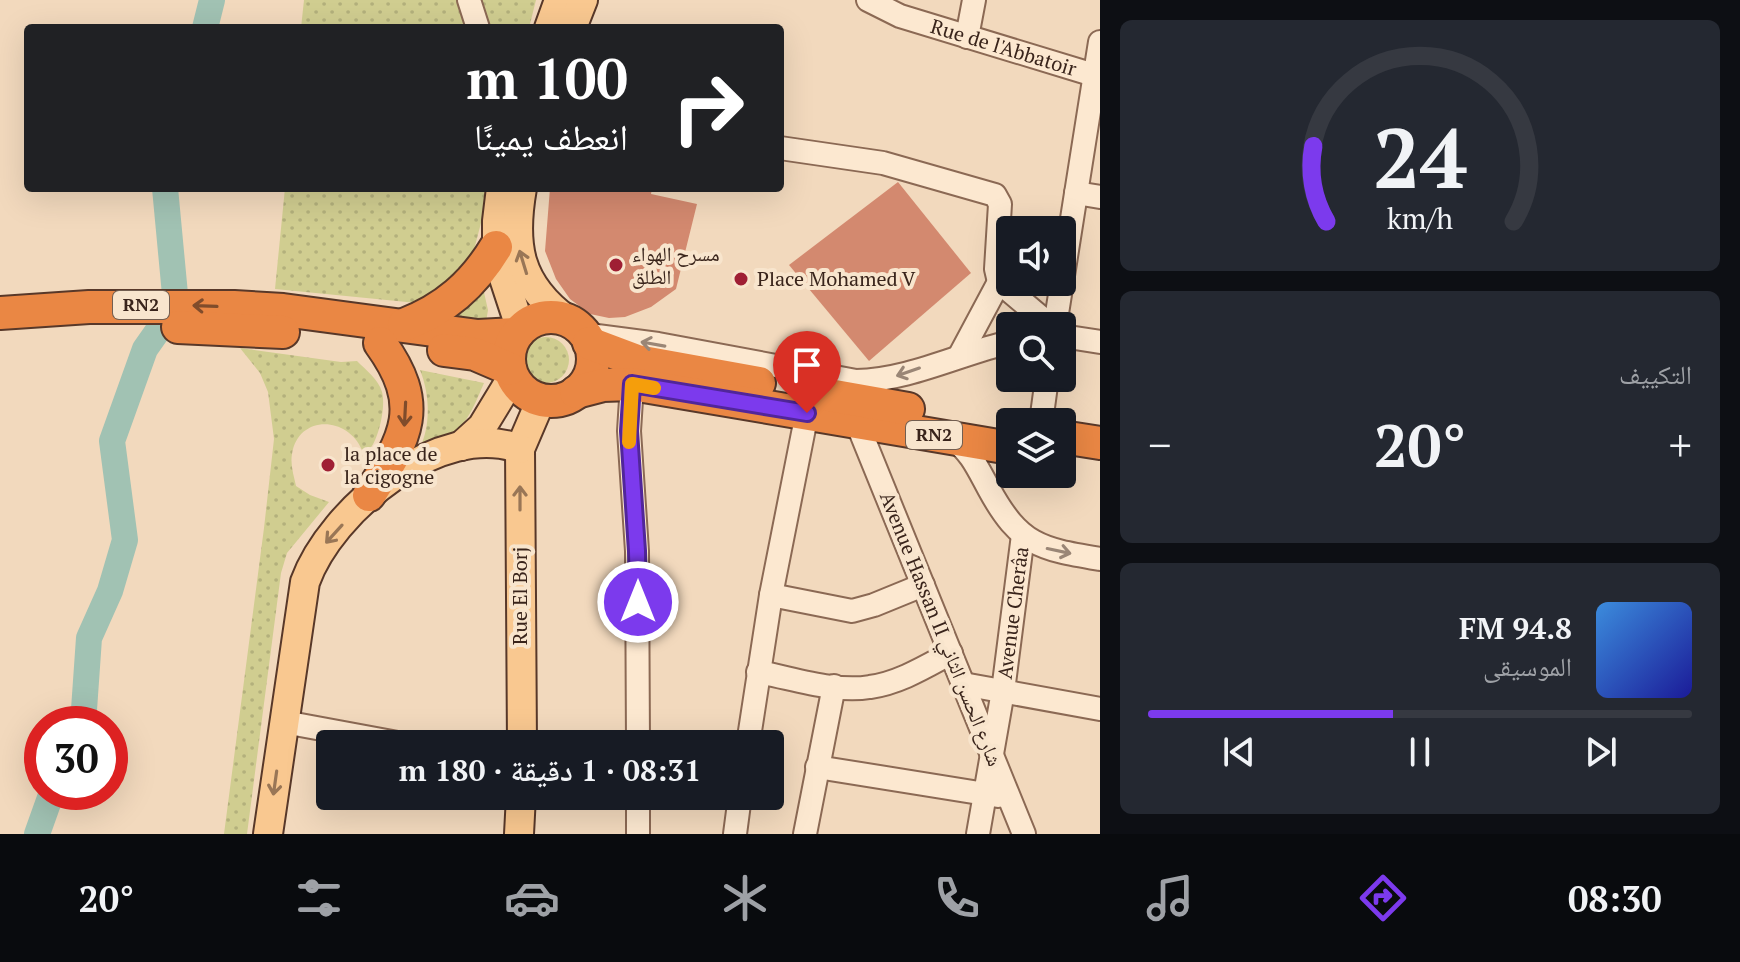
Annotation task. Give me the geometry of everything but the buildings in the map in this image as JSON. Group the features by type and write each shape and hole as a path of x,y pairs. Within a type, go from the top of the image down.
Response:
{"highway":[{"path":"369,495 401,443 407,417 405,390 396,365 392,334 436,310 464,289 496,247"},
{"name":"RN2","path":"0,313 137,305 392,334 478,336 519,332 529,323 547,317 637,361 996,425"},
{"name":"RN2","path":"0,334 282,321"},
{"path":"511,372 510,351 519,332"},
{"path":"576,392 589,375 592,365 580,333"},
{"name":"RN2","path":"392,334 475,354 511,372 521,388 541,400 554,401 603,385 632,384 996,446"},
{"path":"1076,439 1100,443"},
{"path":"1076,459 1100,463"}],"main road":[{"path":"550,24 559,0"},
{"path":"574,24 583,0"},
{"path":"501,192 496,247 499,267 515,307 519,332"},
{"path":"521,192 517,225 525,270 540,297 580,333"},
{"path":"461,446 482,427 511,372"},
{"path":"268,834 303,591 310,566 319,551 369,495 411,464 461,446 489,442 506,443 520,449 541,400"},
{"name":"Rue El Borj","path":"520,449 522,730"},
{"path":"519,834 520,810"}],"street":[{"path":"469,0 477,24"},
{"name":"Rue de l'Abbatoir","path":"868,0 900,16 1094,75"},
{"path":"967,37 974,0"},
{"path":"1055,312 1100,43"},
{"path":"784,149 883,163 990,192 998,199 998,216"},
{"path":"1076,193 1100,197"},
{"path":"960,355 996,288"},
{"path":"1016,296 1036,312"},
{"path":"580,333 856,381 901,375 996,346"},
{"path":"1076,338 1100,342"},
{"path":"632,384 629,431 637,551 638,730"},
{"path":"750,730 771,595 807,413"},
{"name":"Avenue Hassan II شارع الحسن الثاني","path":"857,423 1024,834"},
{"path":"952,438 969,454 995,500 1023,535 1050,550 1100,559"},
{"name":"Avenue Cherâa","path":"978,834 1003,691 1023,535"},
{"path":"771,595 852,611 923,585"},
{"path":"758,672 834,686 867,688 889,683 951,653"},
{"path":"963,684 1100,709"},
{"path":"805,834 834,686"},
{"path":"284,722 327,730"},
{"path":"817,767 1009,798"},
{"path":"638,810 638,834"},
{"path":"735,834 738,810"}],"shaded area":[{"path":"304,0 536,0 530,24 301,24"},
{"path":"285,192 489,192 474,250 427,304 275,289"},
{"path":"483,288 488,310 486,322 453,319 473,301"},
{"path":"546,337 562,344 569,360 562,376 546,383 530,376 523,360 530,344"},
{"path":"240,348 341,362 357,361 378,383 383,405 379,430 370,449 362,450 346,430 324,424 303,432 296,441 292,462 296,486 329,502 287,553 281,573 247,834 224,834 274,439 268,392 260,373"},
{"path":"420,370 484,383 460,427 444,437 422,443 428,406"}],"waterway":[{"path":"206,24 212,0"},
{"path":"84,706 89,638 110,591 125,540 112,441 145,349 176,305 165,192"},
{"path":"37,834 46,810"}],"slow traffic":[{"path":"629,442 632,384 654,388"}],"place":[{"name":"مسرح الهواء الطلق","path":"616,265"},
{"name":"Place Mohamed V","path":"741,279"},
{"name":"la place de la cigogne","path":"328,465"}],"route":[{"path":"638,602 629,431 632,384 807,413"}]}
